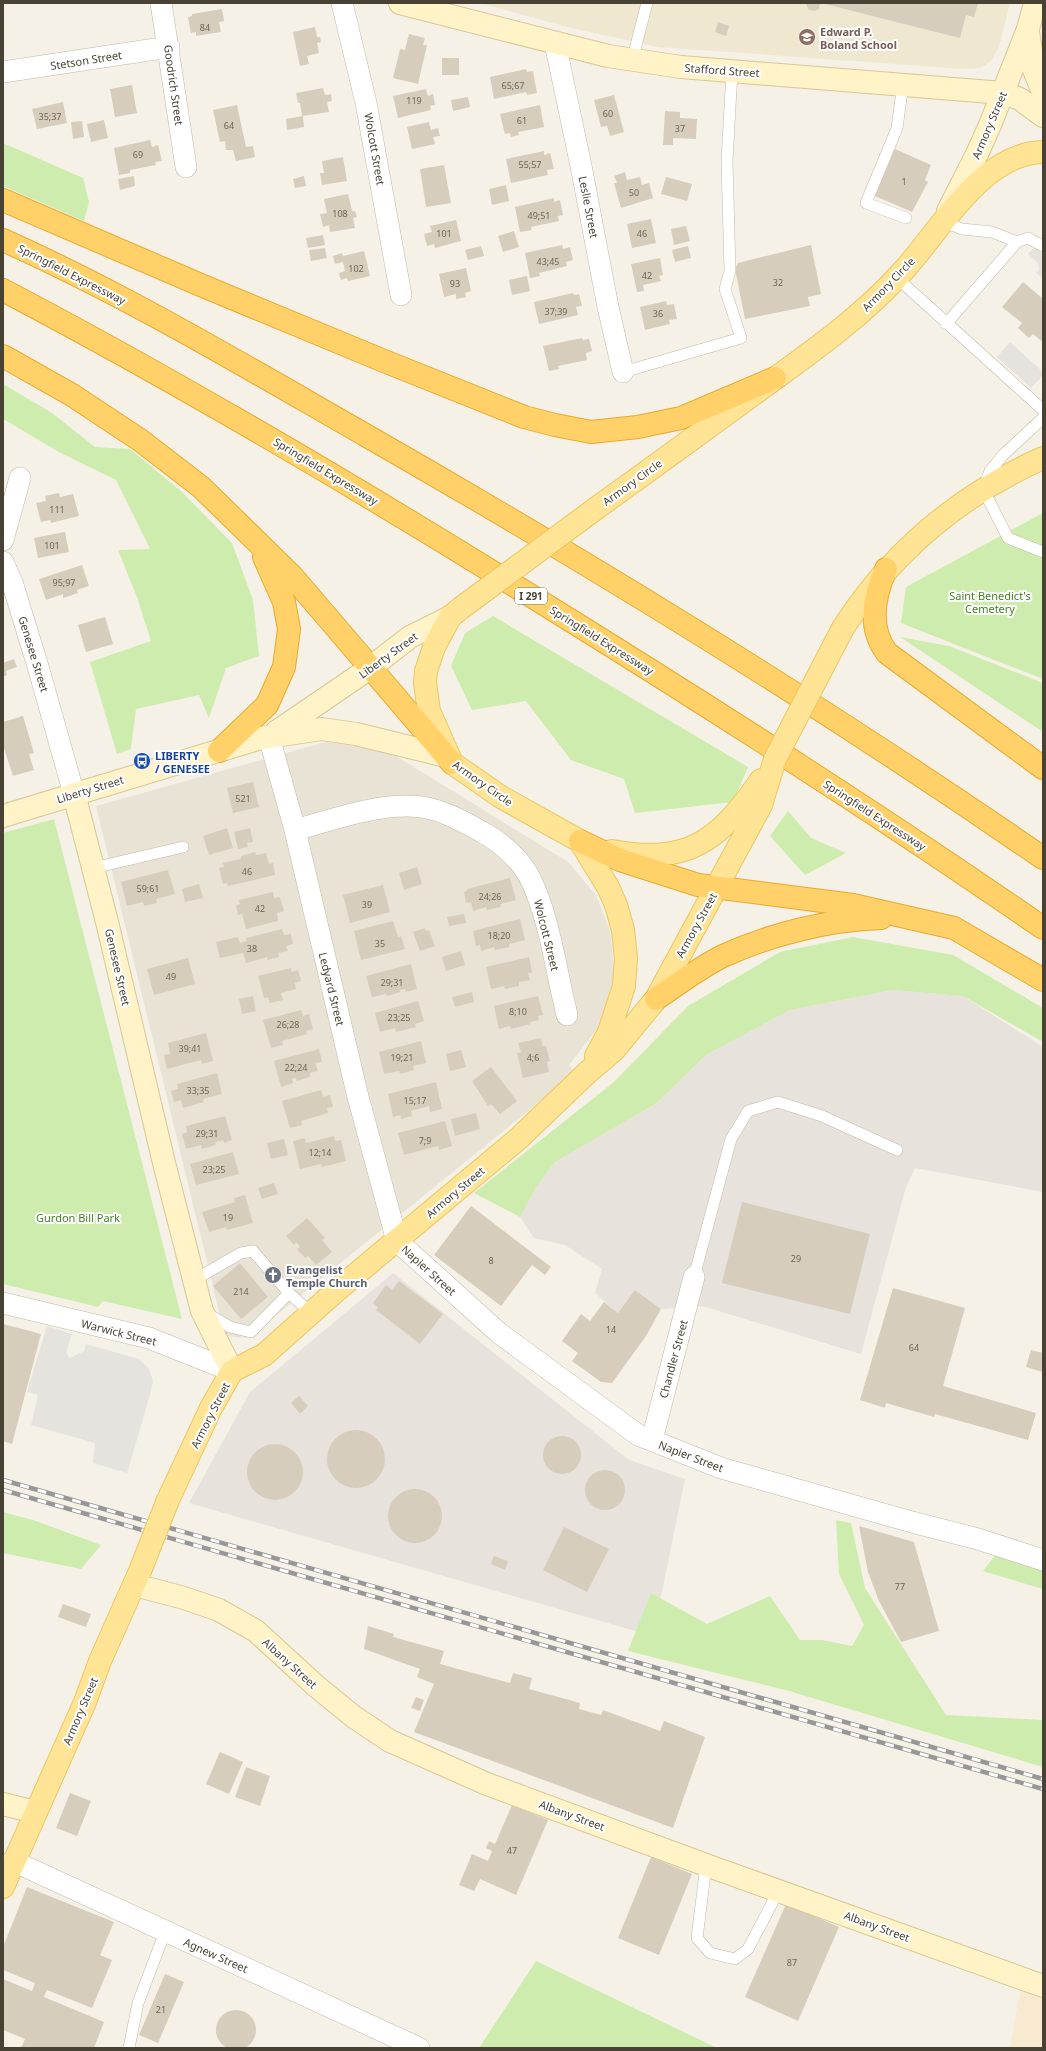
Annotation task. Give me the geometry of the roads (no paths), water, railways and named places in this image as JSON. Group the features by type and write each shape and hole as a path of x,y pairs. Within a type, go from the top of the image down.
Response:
{"highway":[{"path":"3,200 203,286 384,361 524,417 555,426 591,432 638,427 681,418 775,378"},
{"name":"Springfield Expressway","path":"3,240 142,310 251,370 545,540 763,672 1043,858"},
{"name":"Springfield Expressway","path":"3,290 116,350 229,414 508,581 784,755 1043,928"},
{"path":"3,356 72,395 140,440 200,487 292,576 449,760"},
{"path":"219,751 267,704 284,667 289,629 284,602 275,579 254,538"},
{"path":"886,569 877,596 875,615 879,640 887,654 1043,768"},
{"path":"586,844 634,864 698,885 853,905 954,928 1043,980"},
{"path":"656,999 695,972 723,957 762,941 813,927 858,919 910,918"}],"main road":[{"name":"Stafford Street","path":"400,3 554,43 632,61 732,71 1003,93 1020,99 1043,116"},
{"name":"Armory Street","path":"943,219 977,154 1003,93 1028,29 1036,3"},
{"name":"Armory Street","path":"1028,29 1033,65 1043,92"},
{"name":"Armory Circle","path":"758,794 722,829 699,843 675,853 654,856 633,855 586,844 501,797 449,760 429,711 425,697 426,671 434,647 455,612 845,325 897,278 943,219 979,183 1004,162 1027,153 1043,152"},
{"path":"886,569 932,526 983,489 1043,458"},
{"name":"Armory Street","path":"3,1887 13,1861 138,1578 168,1500 211,1408 232,1371 264,1355 311,1313 518,1139 588,1072 614,1050 656,999 716,888 775,759 843,628 857,606 886,569"},
{"name":"Liberty Street","path":"269,737 370,668 410,637 455,612"},
{"name":"Liberty Street","path":"3,816 269,737 322,729 356,734 449,760"},
{"name":"Genesee Street","path":"74,794 164,1163 202,1311 232,1371"},
{"name":"Armory Street","path":"586,844 616,905 623,930 626,958 624,986 609,1032 588,1072"},
{"name":"Albany Street","path":"138,1578 184,1598 219,1610 256,1631 316,1686 354,1717 390,1741 487,1784 706,1865 1043,1986"},
{"path":"3,1804 35,1812"}],"street":[{"name":"Goodrich Street","path":"161,3 186,167"},
{"name":"Wolcott Street","path":"342,3 366,103 400,295"},
{"name":"Leslie Street","path":"554,43 623,372"},
{"name":"Stetson Street","path":"3,72 168,47"},
{"path":"3,540 20,478"},
{"name":"Genesee Street","path":"3,562 13,585 74,794"},
{"name":"Ledyard Street","path":"269,737 295,830 355,1085 397,1241"},
{"name":"Wolcott Street","path":"295,830 352,814 386,808 412,806 434,809 458,818 490,836 516,856 530,879 541,906 567,1015"},
{"name":"Napier Street","path":"397,1241 499,1333 638,1435 721,1468 978,1539 1043,1560"},
{"name":"Chandler Street","path":"652,1440 694,1278"},
{"name":"Warwick Street","path":"3,1303 149,1338 232,1371"},
{"name":"Agnew Street","path":"13,1861 419,2048"}],"lane":[{"path":"632,61 647,3"},
{"path":"1036,3 1043,5"},
{"path":"623,372 741,338 725,289 730,271 727,161 732,71"},
{"path":"903,84 897,128 866,203 906,218"},
{"path":"943,219 962,229 992,232 1018,242"},
{"path":"946,324 1018,242 1028,238 1043,246"},
{"path":"897,278 946,324 1043,410"},
{"path":"1043,418 1003,455 990,470 983,489 1008,538 1043,552"},
{"path":"93,868 183,847"},
{"path":"694,1278 731,1139 748,1112 778,1102 822,1116 897,1150"},
{"path":"194,1280 241,1252 253,1251 289,1293 311,1313"},
{"path":"202,1311 230,1327 251,1332 289,1293"},
{"path":"706,1865 698,1938 710,1953 735,1959 748,1949 779,1890"},
{"path":"129,2048 138,2003 165,1932"}],"railway":[{"path":"3,1480 1043,1779"},
{"path":"3,1490 1043,1789"}],"place":[{"name":"Edward P. Boland School","path":"807,37"},
{"name":"LIBERTY / GENESEE","path":"142,761"},
{"name":"Evangelist Temple Church","path":"273,1275"}],"park label":[{"name":"Saint Benedict's Cemetery","path":"990,601"},
{"name":"Gurdon Bill Park","path":"78,1217"}]}
